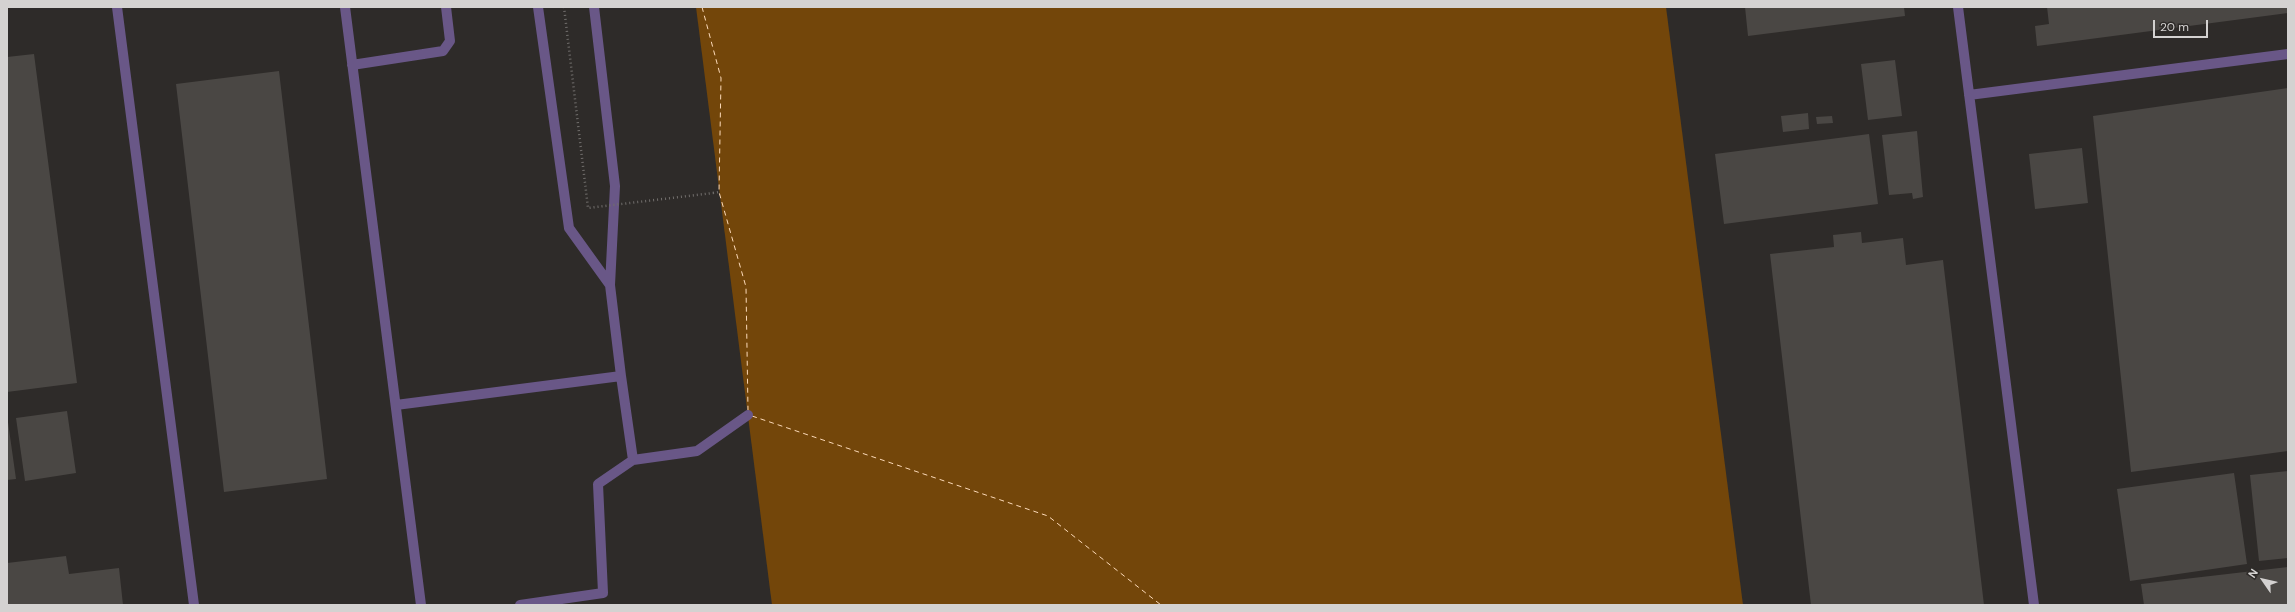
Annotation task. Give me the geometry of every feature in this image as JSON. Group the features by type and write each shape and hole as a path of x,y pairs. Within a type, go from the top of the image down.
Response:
{"street":[{"path":"117,7 194,605"},
{"path":"345,7 421,605"},
{"path":"352,65 443,51 450,41 446,7"},
{"path":"538,7 569,228 610,285"},
{"path":"594,7 615,186 610,285 632,460"},
{"path":"1958,7 2034,605"},
{"path":"1969,95 2288,54"},
{"path":"396,405 621,376"},
{"path":"520,605 603,593 598,484 632,460 697,451 748,415"}],"path":[{"path":"564,7 588,208 719,192"}],"shaded area":[{"path":"696,7 1666,7 1743,605 772,605"}],"building":[{"path":"1745,7 1904,7 1905,16 1748,36"},
{"path":"2047,7 2288,7 2288,13 2037,46 2035,26 2049,24"},
{"path":"34,54 77,383 7,392 7,57"},
{"path":"1895,60 1902,116 1868,120 1861,64"},
{"path":"279,71 327,479 224,492 176,84"},
{"path":"2288,88 2288,451 2131,472 2093,116"},
{"path":"1808,113 1809,129 1783,132 1781,116"},
{"path":"1832,116 1833,123 1817,124 1816,117"},
{"path":"1917,131 1923,197 1913,199 1912,193 1889,195 1882,135"},
{"path":"1869,134 1878,204 1724,224 1715,154"},
{"path":"2082,148 2088,203 2035,209 2029,154"},
{"path":"1861,232 1862,243 1903,238 1906,265 1943,260 1984,605 1811,605 1770,254 1834,247 1833,235"},
{"path":"67,411 76,473 25,481 16,418"},
{"path":"7,415 16,479 7,480"},
{"path":"2288,471 2288,558 2259,561 2250,475"},
{"path":"2234,473 2247,564 2130,581 2117,489"},
{"path":"66,556 69,574 119,568 123,605 7,605 7,563"},
{"path":"2288,567 2288,605 2144,605 2141,584"}],"ferry route":[{"path":"702,7 721,78 719,192 746,287 748,410"},
{"path":"752,416 1048,516 1161,605"}]}
